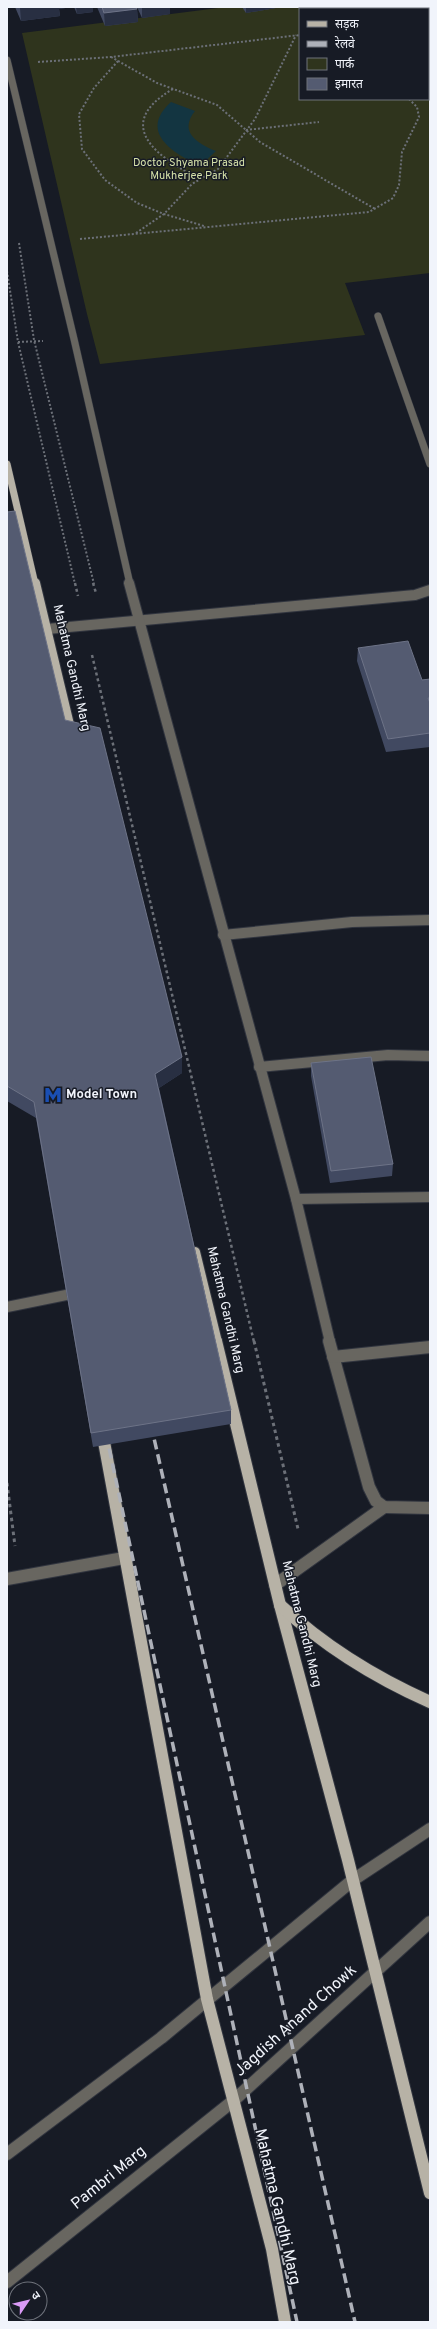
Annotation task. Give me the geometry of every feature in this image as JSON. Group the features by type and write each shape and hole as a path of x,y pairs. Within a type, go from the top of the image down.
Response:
{"main road":[{"name":"Mahatma Gandhi Marg","path":"7,464 73,740"},
{"name":"Mahatma Gandhi Marg","path":"194,1244 275,1585 353,1880"},
{"path":"75,1289 79,1308"},
{"path":"100,1421 124,1558 207,1999"},
{"path":"280,1605 326,1646 373,1674 430,1702"},
{"name":"Jagdish Anand Chowk","path":"353,1880 375,1974"},
{"path":"375,1974 430,2194"},
{"name":"Jagdish Anand Chowk","path":"207,1999 233,2101"},
{"name":"Mahatma Gandhi Marg","path":"233,2101 272,2249 285,2322"}],"street":[{"path":"7,62 138,621 296,1199 333,1357 369,1487 376,1501 384,1507 430,1508"},
{"path":"378,316 430,464"},
{"path":"47,629 415,595 430,590"},
{"path":"223,936 352,922 430,920"},
{"path":"259,1067 388,1055 430,1056"},
{"path":"296,1199 430,1197"},
{"path":"7,1306 75,1289"},
{"path":"333,1357 430,1347"},
{"path":"275,1585 384,1507"},
{"path":"7,1579 124,1558"},
{"path":"7,2154 160,2038 353,1880 430,1829"},
{"path":"375,1974 430,1922"},
{"name":"Jagdish Anand Chowk","path":"233,2101 375,1974"},
{"name":"Pambri Marg","path":"7,2282 233,2101"}],"path":[{"path":"7,62 111,57 296,35"},
{"path":"134,234 164,214 192,184 218,169 255,118 296,35"},
{"path":"111,57 157,83 217,105 260,142 375,209"},
{"path":"118,61 94,88 79,114 82,149 105,180 137,203 164,214 207,227"},
{"path":"173,89 161,96 146,110 144,128 150,147 171,164 200,179"},
{"path":"50,242 369,212 392,198 399,185 402,152 409,142 419,117 417,107 410,100"},
{"path":"245,130 319,122"},
{"path":"19,243 34,340 98,600"},
{"path":"7,271 18,342 306,1563"},
{"path":"7,1483 19,1577"}],"green space":[{"name":"Doctor Shyama Prasad Mukherjee Park","path":"226,7 390,7 299,8 299,100 429,100 429,85 430,273 345,283 365,335 100,364 22,33"}],"water":[{"path":"171,102 195,111 190,118 189,131 197,141 216,151 200,166 179,155 170,148 163,140 159,132 158,123 162,113"}],"building":[{"path":"102,7 136,7 137,9 104,13"},
{"path":"429,19 430,19 430,47 429,45"},
{"path":"15,511 65,720 100,728 182,1057 155,1074 231,1410 91,1433 34,1102 7,1086 7,512"},
{"path":"408,641 422,680 430,679 430,698 428,698 430,703 430,733 388,739 358,648"},
{"path":"371,1057 393,1164 331,1171 311,1063"}],"railway":[{"path":"151,1425 355,2322"},
{"path":"106,1434 297,2322"}],"place":[{"name":"Model Town","path":"53,1095"}]}
